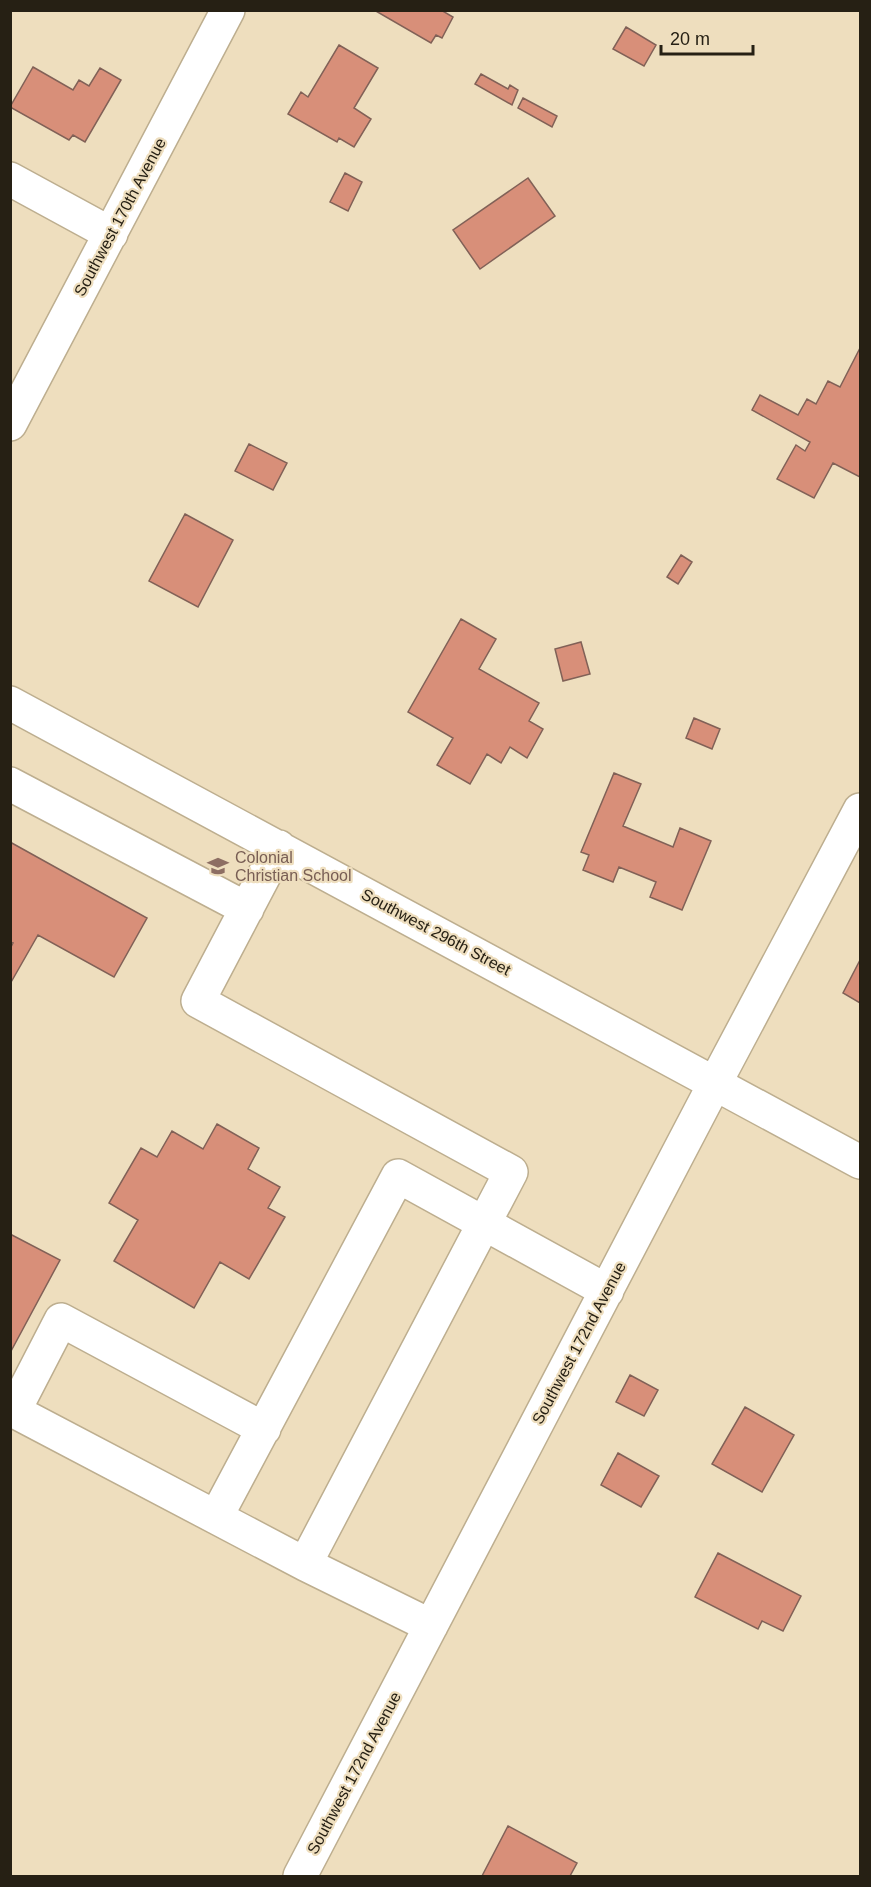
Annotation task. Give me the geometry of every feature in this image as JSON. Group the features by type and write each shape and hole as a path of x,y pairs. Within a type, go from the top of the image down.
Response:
{"street":[{"name":"Southwest 170th Avenue","path":"10,424 228,10"},
{"path":"10,179 111,234"},
{"name":"Southwest 296th Street","path":"10,703 861,1162"},
{"path":"10,784 247,909"},
{"name":"Southwest 172nd Avenue","path":"300,1876 715,1083 861,810"},
{"path":"279,847 198,1001 511,1172 305,1564"},
{"path":"216,1517 398,1176 607,1291"},
{"path":"264,1429 61,1320 14,1411 305,1564 431,1626"}],"building":[{"path":"374,10 441,10 453,17 442,38 436,35 431,43"},
{"path":"626,27 656,45 644,66 613,49"},
{"path":"339,45 378,68 354,108 371,119 354,147 339,138 337,142 288,114 301,92 308,97"},
{"path":"33,67 73,90 79,80 89,86 100,68 121,80 85,142 73,135 69,140 10,107"},
{"path":"481,74 508,89 510,85 518,90 512,105 475,84"},
{"path":"523,98 557,116 552,127 518,108"},
{"path":"345,173 362,182 348,211 330,202"},
{"path":"528,178 555,216 480,269 453,230"},
{"path":"860,348 860,477 833,463 814,498 777,479 796,445 805,451 810,442 752,410 760,395 798,415 807,399 816,404 828,381 840,387"},
{"path":"249,444 287,463 273,490 235,471"},
{"path":"185,514 233,540 198,607 149,581"},
{"path":"681,555 692,562 678,584 667,577"},
{"path":"461,619 496,639 479,669 539,703 529,721 543,729 527,758 510,747 501,763 487,754 470,784 437,765 453,738 408,712"},
{"path":"581,642 590,674 563,681 555,649"},
{"path":"694,718 720,729 712,749 686,738"},
{"path":"614,773 641,784 623,826 673,847 680,828 711,841 682,910 650,897 656,882 619,867 613,882 583,870 589,855 581,852"},
{"path":"10,842 147,918 114,977 38,935 10,984 10,949 13,943 10,942"},
{"path":"860,960 860,1003 843,993"},
{"path":"217,1124 259,1148 248,1169 280,1187 268,1208 285,1217 249,1279 220,1262 194,1308 114,1261 138,1220 109,1203 141,1148 157,1157 172,1131 203,1149"},
{"path":"10,1234 60,1260 10,1353"},
{"path":"630,1375 658,1390 644,1416 616,1402"},
{"path":"745,1407 794,1435 762,1492 712,1464"},
{"path":"618,1453 659,1476 641,1507 601,1485"},
{"path":"718,1553 801,1596 783,1631 762,1621 758,1629 695,1597"},
{"path":"508,1826 577,1863 570,1876 482,1876"}],"place":[{"name":"Colonial Christian School","path":"218,866"}]}
